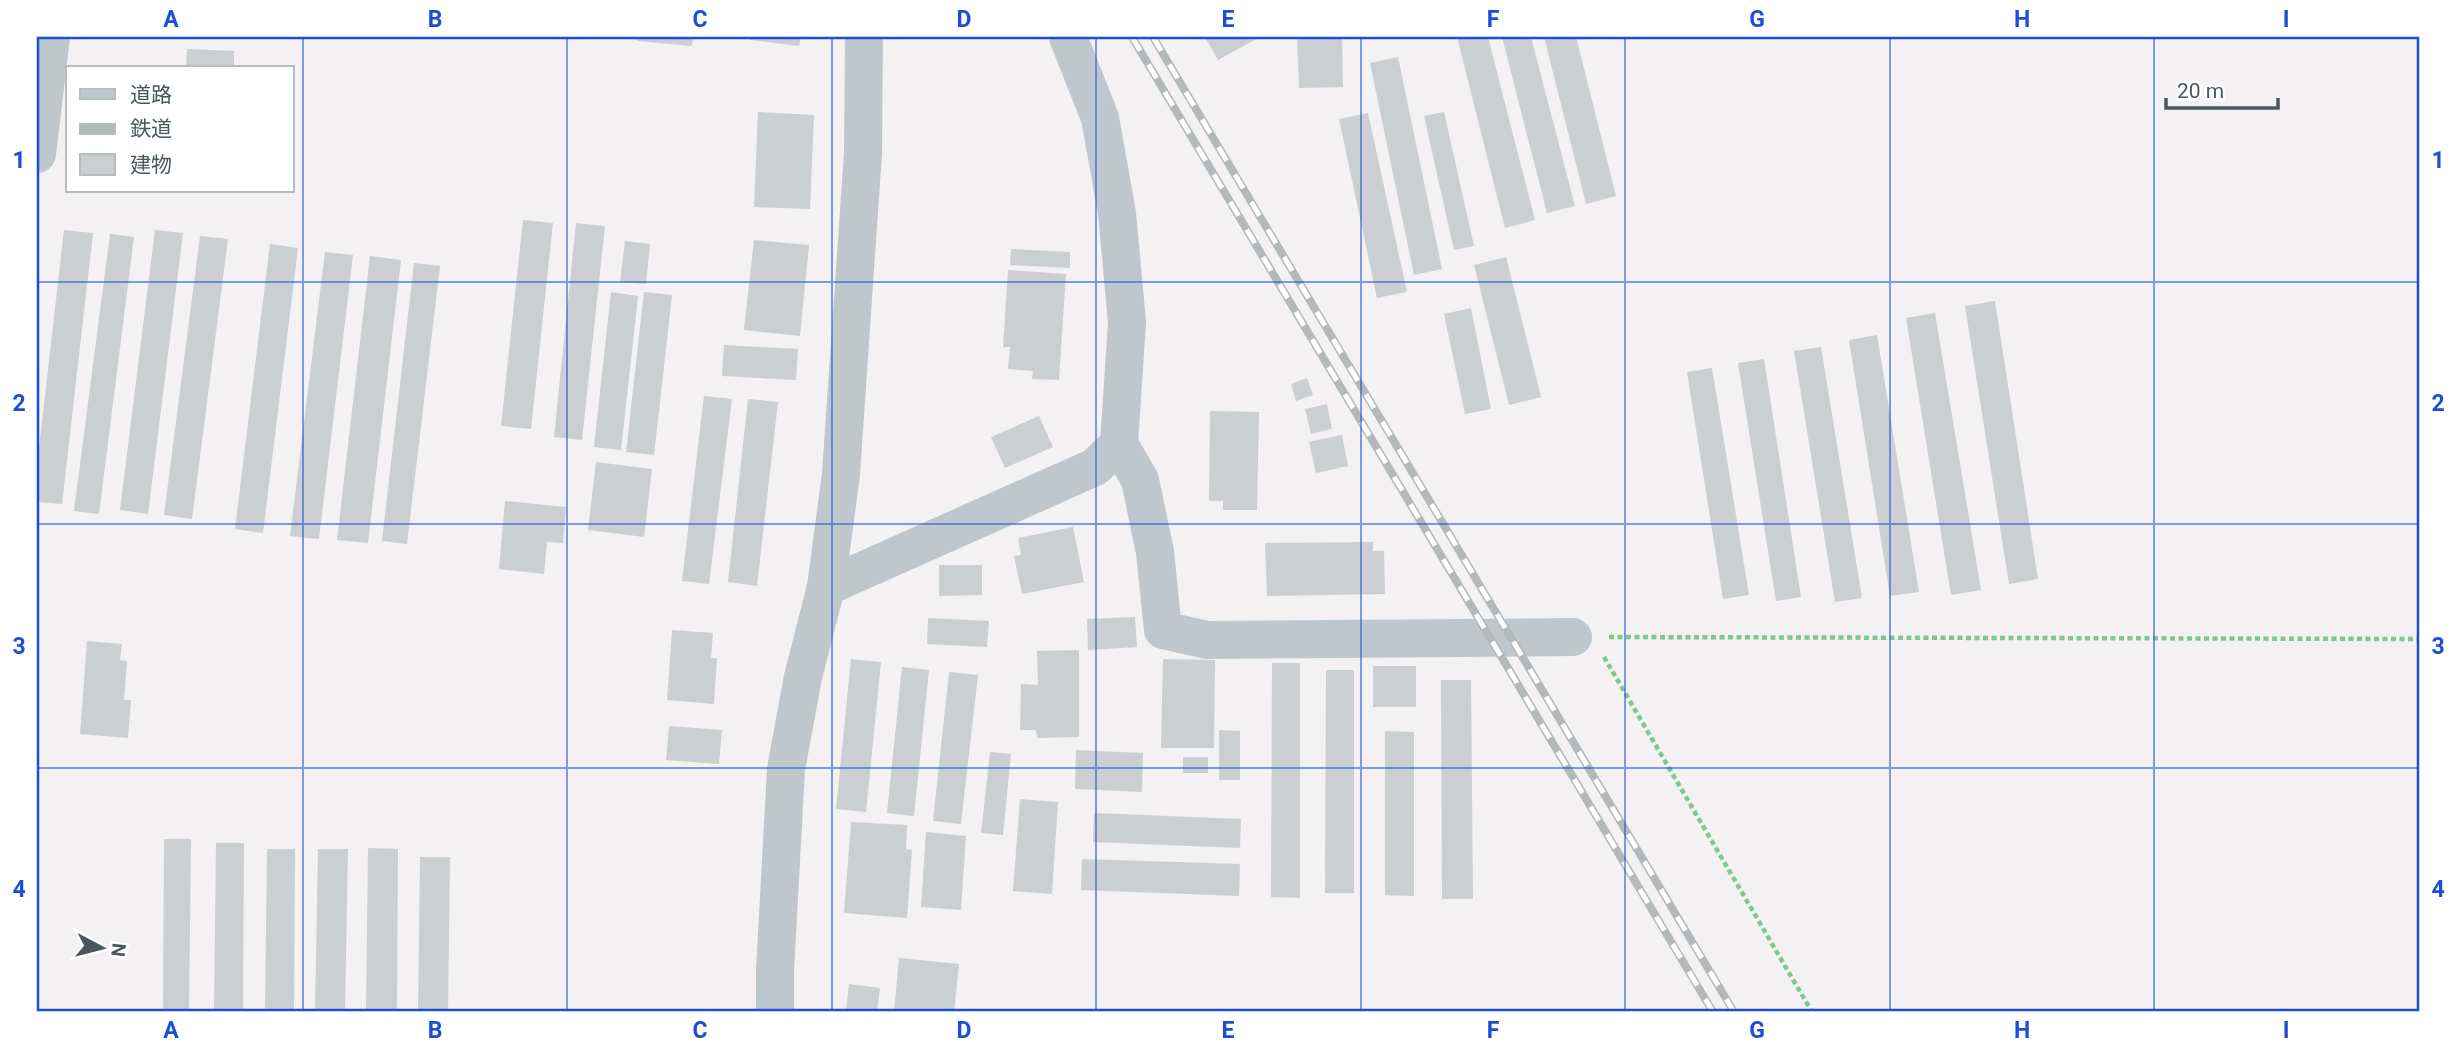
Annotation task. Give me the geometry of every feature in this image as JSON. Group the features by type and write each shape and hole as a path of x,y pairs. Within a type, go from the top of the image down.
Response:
{"street":[{"path":"37,154 51,37"},
{"path":"775,1012 786,769 803,677 826,587 842,461 863,153 864,37"},
{"path":"1068,37 1100,118 1118,213 1128,322 1119,444 1140,480 1155,552 1163,630 1207,640 1582,637"},
{"path":"826,587 1094,467 1119,444"}],"path":[{"path":"1582,637 2420,639"},
{"path":"1582,637 1812,1012"}],"building":[{"path":"637,37 693,37 692,46 637,41"},
{"path":"750,37 801,37 799,46 750,40"},
{"path":"1205,37 1260,37 1218,60"},
{"path":"1297,37 1342,37 1343,87 1299,88"},
{"path":"1457,37 1488,37 1535,220 1505,228"},
{"path":"1502,37 1531,37 1575,206 1547,213"},
{"path":"1544,37 1576,37 1616,196 1586,204"},
{"path":"187,49 234,51 234,66 186,66"},
{"path":"1398,57 1442,269 1414,275 1370,63"},
{"path":"758,112 814,115 810,209 754,207"},
{"path":"1444,112 1474,246 1454,250 1424,116"},
{"path":"1368,113 1407,292 1377,298 1339,119"},
{"path":"523,220 553,223 531,429 501,426"},
{"path":"576,223 605,226 582,440 554,437"},
{"path":"64,230 93,233 62,504 37,502 37,466"},
{"path":"155,230 183,233 148,514 120,510"},
{"path":"110,234 134,237 99,514 74,511"},
{"path":"200,236 228,239 192,519 164,515"},
{"path":"754,240 809,245 800,336 744,330"},
{"path":"625,241 650,244 646,284 620,282"},
{"path":"270,244 298,248 263,533 235,529"},
{"path":"1011,249 1070,252 1070,268 1010,265"},
{"path":"325,252 353,255 319,539 290,536"},
{"path":"370,256 401,260 368,543 337,540"},
{"path":"1506,257 1541,397 1509,405 1474,265"},
{"path":"414,263 440,266 407,544 382,541"},
{"path":"1008,270 1066,274 1059,380 1032,379 1033,371 1008,369 1010,347 1003,347"},
{"path":"611,292 638,296 621,450 594,447"},
{"path":"644,292 672,295 654,455 626,452"},
{"path":"1995,301 2038,579 2009,584 1965,306"},
{"path":"1471,308 1491,409 1465,414 1444,314"},
{"path":"1935,313 1981,590 1951,595 1906,318"},
{"path":"1877,335 1919,592 1890,596 1849,340"},
{"path":"724,345 798,349 796,380 722,376"},
{"path":"1821,347 1862,598 1835,602 1794,351"},
{"path":"1764,359 1801,597 1776,601 1738,363"},
{"path":"1712,368 1749,595 1723,599 1687,372"},
{"path":"1307,378 1313,395 1296,401 1291,384"},
{"path":"704,396 732,399 709,584 682,581"},
{"path":"748,399 778,402 757,586 728,582"},
{"path":"1327,404 1332,429 1311,434 1305,409"},
{"path":"1210,411 1259,412 1257,510 1223,510 1223,501 1209,501"},
{"path":"1039,416 1053,447 1005,468 991,437"},
{"path":"1342,435 1348,466 1316,473 1309,442"},
{"path":"596,462 652,469 644,537 588,530"},
{"path":"505,501 566,507 563,543 547,542 544,574 499,569"},
{"path":"1073,527 1084,582 1022,594 1014,556 1021,555 1018,538"},
{"path":"1373,542 1373,551 1384,551 1385,594 1267,596 1265,543"},
{"path":"939,565 982,565 982,595 939,596"},
{"path":"1135,617 1137,647 1088,650 1087,619"},
{"path":"928,618 989,621 987,647 927,644"},
{"path":"672,630 713,633 711,658 717,658 714,704 667,700"},
{"path":"87,641 122,644 120,660 127,661 124,700 131,700 128,738 80,734"},
{"path":"1079,650 1079,737 1037,738 1036,730 1020,730 1021,684 1038,685 1037,651"},
{"path":"851,659 881,662 866,812 836,809"},
{"path":"1163,659 1215,660 1214,748 1161,748"},
{"path":"1272,663 1300,663 1300,898 1271,897"},
{"path":"1373,666 1416,666 1416,707 1373,707"},
{"path":"902,667 929,670 914,816 887,813"},
{"path":"1326,670 1354,670 1354,893 1325,893"},
{"path":"949,672 978,675 961,824 933,821"},
{"path":"1441,680 1471,680 1473,899 1442,899"},
{"path":"669,726 722,730 719,764 666,760"},
{"path":"1219,730 1240,731 1240,780 1219,780"},
{"path":"1385,731 1414,732 1414,896 1385,895"},
{"path":"1076,750 1143,753 1142,792 1075,789"},
{"path":"990,752 1011,754 1003,835 981,833"},
{"path":"1183,757 1208,757 1208,773 1183,773"},
{"path":"1020,799 1058,802 1052,894 1013,891"},
{"path":"1094,813 1241,819 1240,848 1093,842"},
{"path":"851,822 907,825 906,849 912,850 907,918 844,913"},
{"path":"926,832 966,836 961,910 921,907"},
{"path":"164,839 191,839 189,1012 163,1012"},
{"path":"216,843 244,843 243,1012 214,1012"},
{"path":"368,848 398,849 397,1012 366,1012"},
{"path":"267,849 295,849 294,1012 265,1012"},
{"path":"318,849 348,849 345,1012 315,1012"},
{"path":"420,857 450,857 448,1012 418,1012"},
{"path":"1082,859 1240,864 1239,896 1081,890"},
{"path":"899,958 959,964 954,1012 894,1012"},
{"path":"849,984 880,988 877,1012 846,1012"}],"railway":[{"path":"1132,37 1713,1012"},
{"path":"1153,37 1734,1012"}]}
